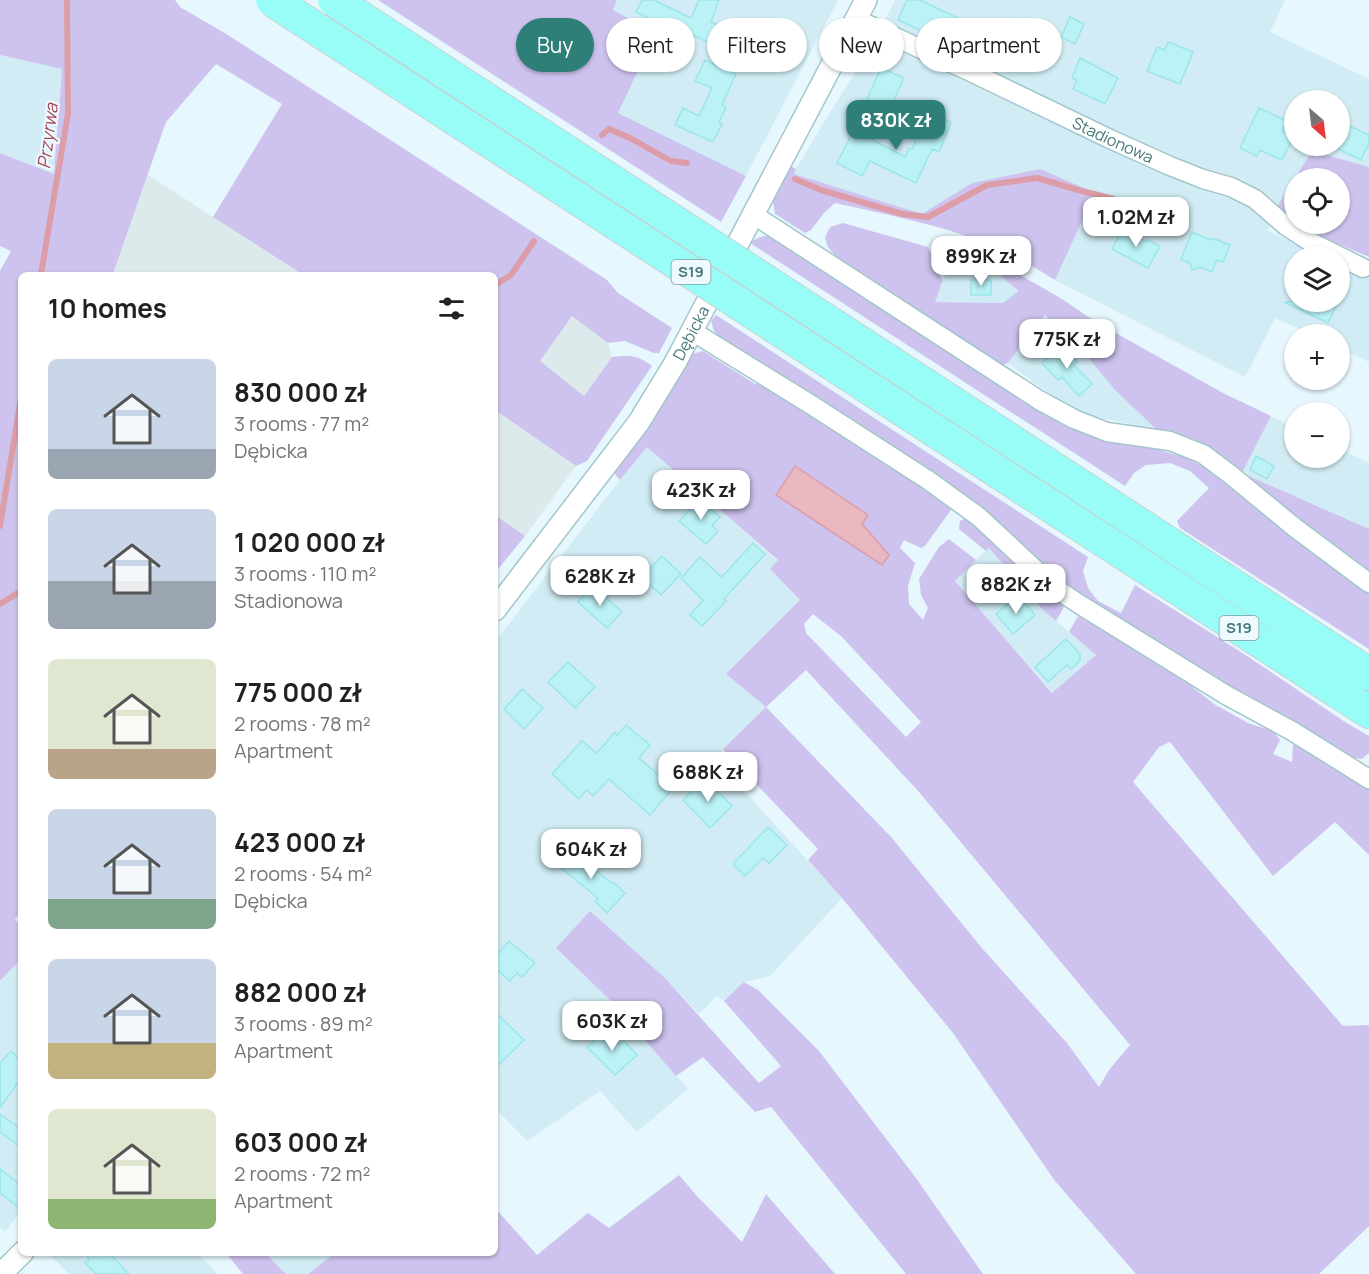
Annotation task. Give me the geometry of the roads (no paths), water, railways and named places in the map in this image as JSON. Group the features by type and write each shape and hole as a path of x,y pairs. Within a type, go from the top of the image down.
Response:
{"highway":[{"name":"S19","path":"272,0 1369,712"},
{"name":"S19","path":"334,0 1369,674"}],"street":[{"name":"Dębicka","path":"857,18 867,0"},
{"name":"Stadionowa","path":"904,41 1170,166 1239,191 1255,199 1286,226 1308,241 1363,268"},
{"name":"Dębicka","path":"498,606 639,422 675,363 828,72"},
{"path":"754,215 1039,400 1074,419 1107,432 1170,441 1203,454 1294,527 1369,583"},
{"path":"692,331 928,480 978,517 1055,588 1079,604 1216,689 1369,779"},
{"path":"1,1274 19,1256"}],"waterway":[{"name":"Przyrwa","path":"41,272 68,114 67,0"},
{"path":"602,135 609,129 671,161 687,163"},
{"path":"795,179 821,190 902,214 928,217 987,185 1037,178 1114,199"},
{"path":"498,283 511,275 534,241"},
{"name":"Przyrwa","path":"0,526 18,416"},
{"path":"0,604 18,593"}]}
